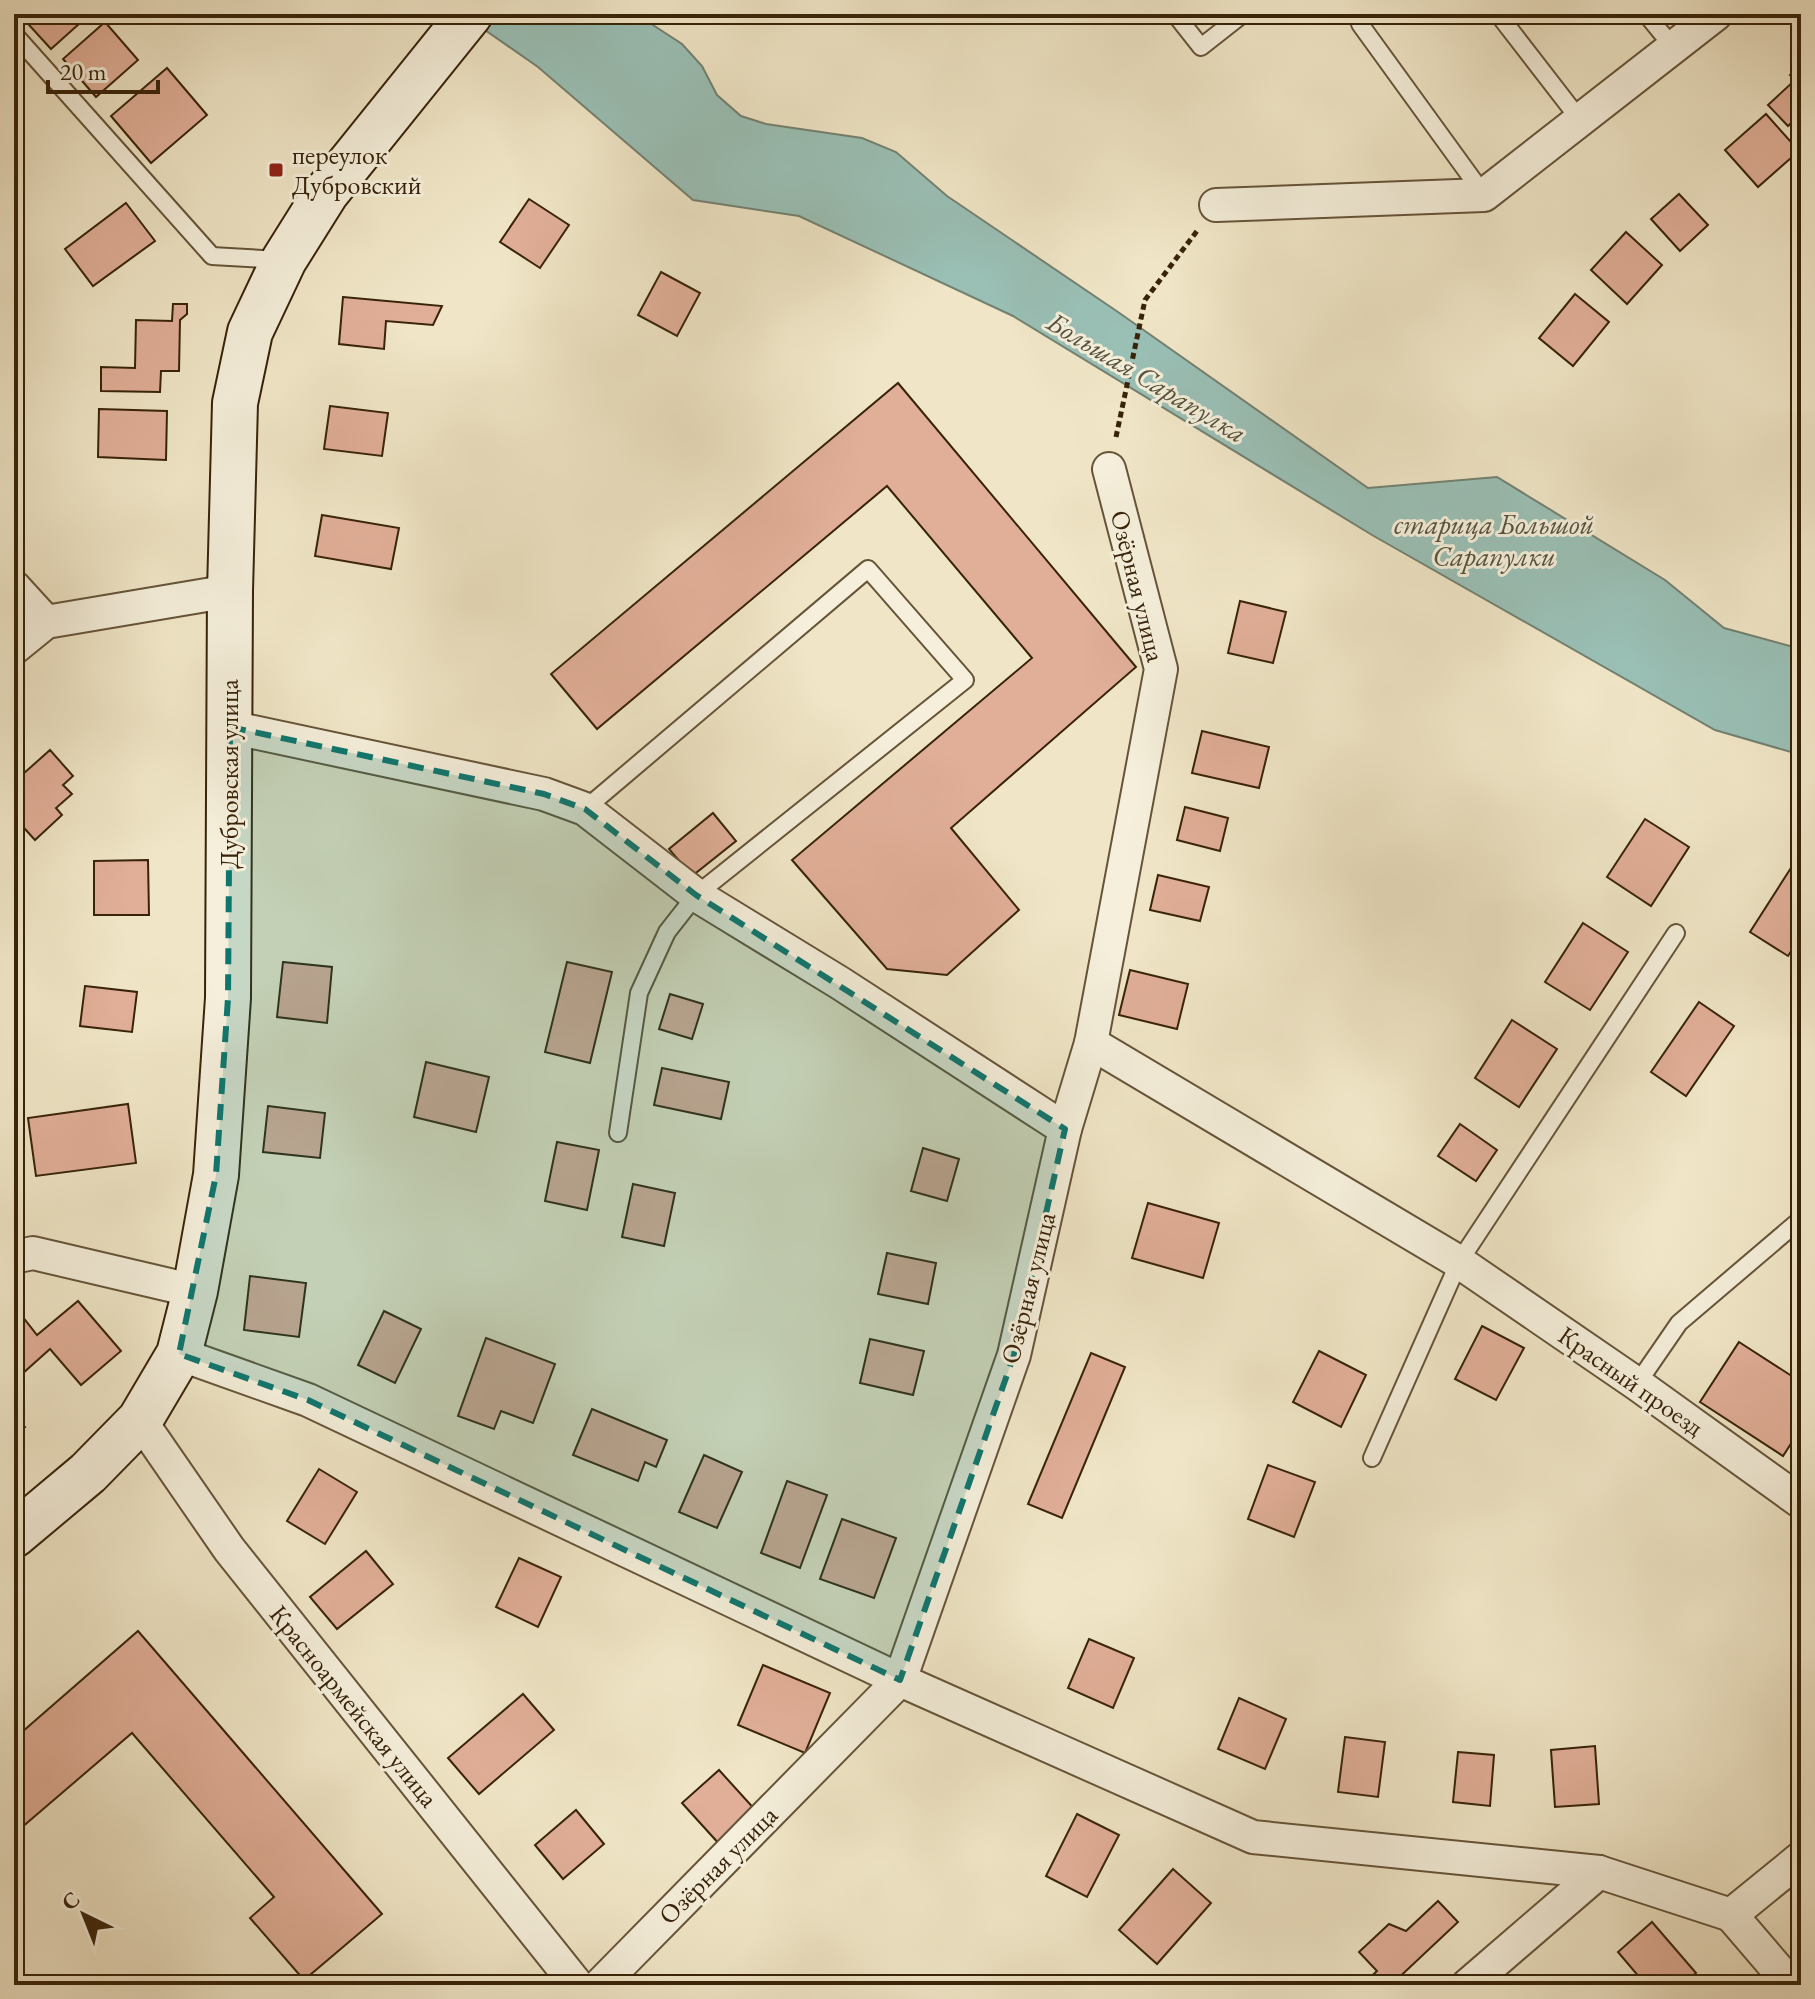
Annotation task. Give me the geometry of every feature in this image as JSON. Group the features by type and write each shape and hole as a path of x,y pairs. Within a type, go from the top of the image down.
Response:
{"main road":[{"name":"Дубровская улица","path":"14,1535 88,1473 140,1420 179,1354 195,1291 216,1175 228,998 230,591 235,403 250,332 284,260 326,193 470,14"}],"street":[{"path":"1216,205 1484,195 1716,14"},
{"name":"Озёрная улица","path":"600,1985 900,1680 1014,1355 1065,1129 1091,1043 1161,669 1109,469"},
{"path":"14,587 46,622"},
{"path":"14,648 46,622 230,591"},
{"path":"230,727 544,794 585,809 696,895 840,983 1065,1129"},
{"name":"Красный проезд","path":"1091,1043 1459,1262 1801,1502"},
{"path":"14,1257 33,1253 195,1291"},
{"path":"179,1354 308,1400 900,1680 1253,1837 1599,1872 1731,1915 1791,1985"},
{"name":"Красноармейская улица","path":"140,1420 229,1549 577,1985"},
{"path":"1731,1915 1801,1858"},
{"path":"1468,1985 1599,1872"}],"lane":[{"path":"1175,14 1201,47 1243,14"},
{"path":"1498,14 1580,120"},
{"path":"1646,14 1673,47"},
{"path":"1360,24 1484,195"},
{"path":"14,34 212,256 284,260"},
{"path":"585,809 868,569 965,680 696,895 667,932 639,993 618,1133"},
{"path":"1372,1458 1459,1262 1676,933"},
{"path":"1637,1384 1679,1323 1801,1219"}],"path":[{"path":"1121,412 1145,300 1216,205"}],"highlighted area":[{"path":"230,727 544,794 585,809 696,895 1065,1129 1014,1355 900,1680 308,1400 179,1354 216,1175 228,998"}],"water":[{"name":"старица Большой Сарапулки","path":"462,14 636,14 682,44 702,66 717,95 741,116 766,124 862,138 896,152 947,196 1368,488 1497,477 1665,580 1724,628 1801,649 1801,755 1715,730 1372,535 1013,316 799,216 693,200 538,67"}],"building":[{"path":"19,14 90,14 51,49"},
{"path":"105,22 138,60 96,97 63,59"},
{"path":"1801,64 1801,114 1788,126 1768,105 1795,80 1790,75"},
{"path":"167,68 207,115 151,163 111,116"},
{"path":"1766,114 1799,151 1758,187 1725,150"},
{"path":"1679,194 1708,225 1680,251 1651,219"},
{"path":"529,199 569,225 540,268 500,242"},
{"path":"126,203 155,241 93,286 65,249"},
{"path":"1626,232 1662,265 1627,304 1591,270"},
{"path":"661,272 700,293 677,336 638,315"},
{"path":"1575,294 1609,322 1573,366 1539,338"},
{"path":"343,297 442,306 433,325 386,321 384,349 339,344"},
{"path":"173,304 187,304 187,314 180,320 179,371 161,371 160,392 101,391 101,367 135,368 136,320 172,321"},
{"path":"898,383 1136,667 951,828 1019,910 947,975 887,969 792,860 1032,658 887,486 597,729 551,674"},
{"path":"330,406 388,413 382,456 324,449"},
{"path":"99,409 167,411 166,460 98,457"},
{"path":"322,515 399,528 391,569 315,556"},
{"path":"1240,601 1286,612 1273,663 1228,653"},
{"path":"1202,731 1269,747 1259,788 1192,773"},
{"path":"50,750 73,776 63,785 72,794 56,808 62,815 35,840 14,817 14,782"},
{"path":"1185,807 1228,818 1220,851 1177,840"},
{"path":"713,813 736,841 692,876 669,849"},
{"path":"1645,819 1689,847 1651,906 1607,877"},
{"path":"148,860 149,915 94,915 94,861"},
{"path":"1796,860 1801,863 1801,936 1788,956 1750,932"},
{"path":"1158,875 1209,887 1200,921 1150,910"},
{"path":"1583,923 1628,952 1590,1010 1545,982"},
{"path":"283,962 332,967 327,1023 277,1017"},
{"path":"567,962 612,972 590,1063 545,1052"},
{"path":"1130,970 1188,984 1177,1029 1119,1015"},
{"path":"85,986 137,992 132,1032 80,1026"},
{"path":"670,994 703,1004 692,1039 659,1029"},
{"path":"1699,1002 1734,1026 1686,1096 1651,1072"},
{"path":"1512,1020 1557,1049 1519,1107 1475,1078"},
{"path":"426,1062 489,1077 476,1132 414,1117"},
{"path":"662,1068 729,1082 721,1119 654,1105"},
{"path":"128,1104 136,1163 36,1176 28,1118"},
{"path":"268,1106 325,1113 320,1158 263,1152"},
{"path":"1460,1124 1497,1150 1476,1181 1438,1156"},
{"path":"557,1142 599,1150 587,1210 545,1201"},
{"path":"923,1148 959,1159 947,1201 911,1191"},
{"path":"633,1184 675,1193 664,1246 622,1237"},
{"path":"1148,1203 1219,1223 1203,1278 1132,1258"},
{"path":"887,1253 936,1263 928,1304 878,1294"},
{"path":"250,1276 306,1283 299,1337 244,1330"},
{"path":"78,1301 121,1351 81,1385 50,1349 22,1374 14,1365 14,1323 22,1316 37,1335"},
{"path":"384,1311 421,1329 395,1383 358,1365"},
{"path":"1482,1326 1524,1348 1496,1400 1455,1379"},
{"path":"486,1338 555,1364 533,1423 501,1411 494,1429 458,1416"},
{"path":"870,1339 924,1351 913,1395 860,1383"},
{"path":"1739,1342 1801,1382 1801,1428 1783,1456 1700,1402"},
{"path":"1319,1351 1366,1375 1341,1427 1293,1402"},
{"path":"1091,1353 1125,1367 1062,1518 1028,1504"},
{"path":"592,1409 667,1440 656,1467 645,1462 638,1481 573,1455"},
{"path":"14,1414 25,1427 14,1436"},
{"path":"704,1455 742,1472 717,1528 679,1512"},
{"path":"1268,1465 1315,1482 1294,1537 1248,1519"},
{"path":"319,1469 357,1492 325,1544 287,1521"},
{"path":"787,1481 827,1495 800,1568 761,1553"},
{"path":"842,1519 896,1538 874,1598 820,1579"},
{"path":"366,1551 393,1584 337,1629 310,1597"},
{"path":"519,1558 561,1577 538,1627 496,1607"},
{"path":"138,1631 382,1914 304,1980 250,1918 274,1897 132,1733 14,1834 14,1739"},
{"path":"1089,1639 1134,1658 1113,1708 1068,1688"},
{"path":"763,1665 830,1693 805,1753 738,1725"},
{"path":"523,1694 554,1730 479,1794 448,1758"},
{"path":"1239,1698 1286,1719 1265,1769 1218,1749"},
{"path":"1345,1737 1385,1742 1378,1797 1338,1792"},
{"path":"1595,1746 1599,1804 1555,1807 1551,1750"},
{"path":"1458,1752 1494,1755 1490,1806 1453,1802"},
{"path":"719,1770 758,1813 721,1846 682,1803"},
{"path":"576,1810 604,1844 563,1879 535,1845"},
{"path":"1077,1814 1119,1835 1087,1897 1046,1876"},
{"path":"1173,1869 1211,1903 1157,1964 1119,1930"},
{"path":"1438,1901 1458,1922 1391,1985 1362,1985 1377,1971 1359,1952 1389,1924 1406,1931"},
{"path":"1652,1922 1696,1973 1682,1985 1646,1985 1618,1952"}],"place":[{"name":"переулок Дубровский","path":"276,170"}],"water label":[{"name":"Большая Сарапулка","path":"1147,377"}]}
